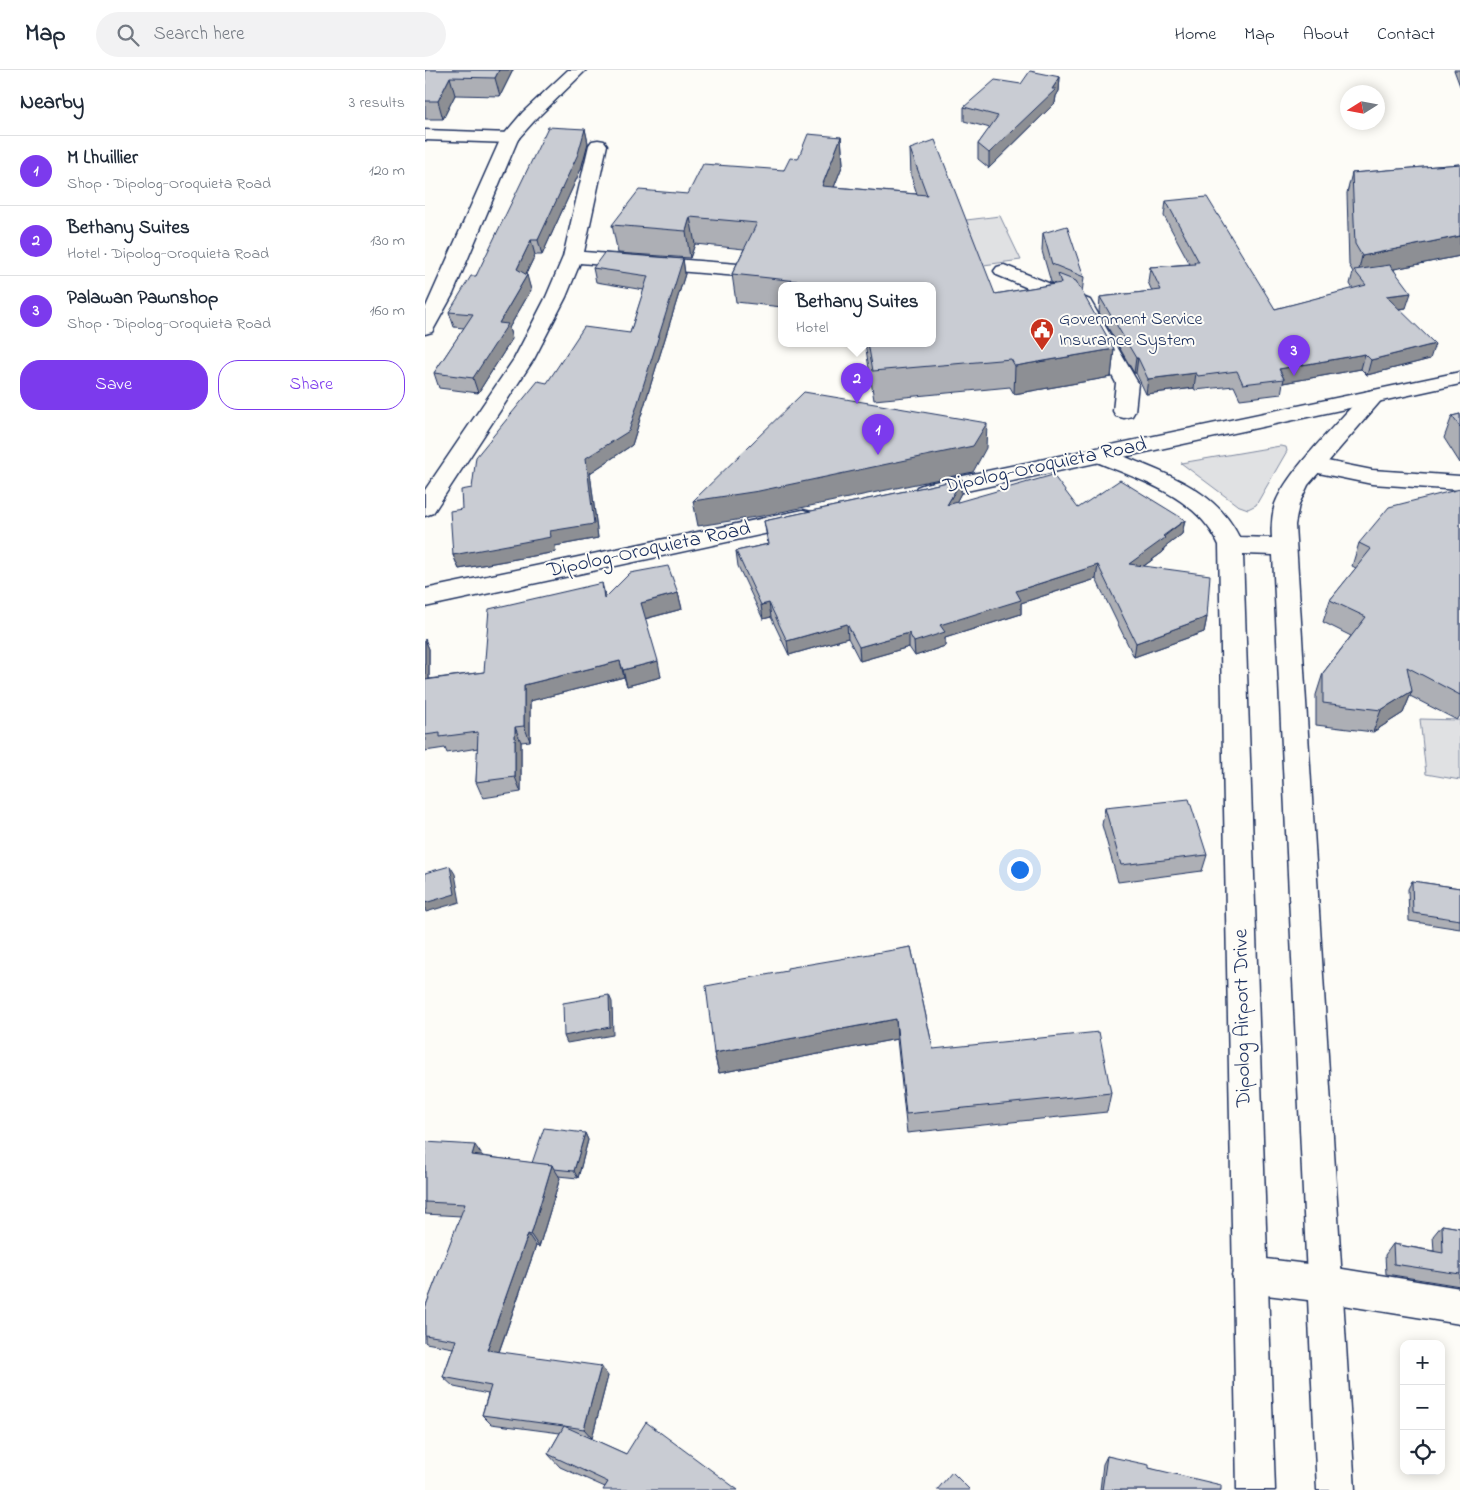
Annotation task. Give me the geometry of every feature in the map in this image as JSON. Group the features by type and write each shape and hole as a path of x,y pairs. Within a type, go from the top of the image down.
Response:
{"main road":[{"path":"425,328 443,294 510,138 529,116 578,70"},
{"path":"425,135 510,138"},
{"path":"425,508 524,359 556,297 573,257 598,145"},
{"path":"573,257 738,270"},
{"path":"1004,271 1083,304 1127,383 1124,411"},
{"name":"Dipolog-Oroquieta Road","path":"901,497 1460,378"},
{"path":"1336,1490 1282,548 1283,524 1287,504 1297,482 1373,397"},
{"path":"1100,455 1169,485 1194,500 1215,516 1227,532 1231,546 1282,548"},
{"path":"1312,465 1372,477 1460,483"},
{"name":"Dipolog-Oroquieta Road","path":"425,598 823,513"},
{"name":"Dipolog Airport Drive","path":"1231,546 1256,1490"},
{"path":"1250,1275 1324,1284 1460,1306"}],"shaded area":[{"path":"1000,216 1021,260 976,266 958,221"},
{"path":"1280,446 1286,447 1287,451 1256,505 1248,509 1237,505 1181,463"},
{"path":"1420,719 1460,720 1460,780 1426,774"}],"building":[{"path":"425,70 499,70 495,78 450,77 438,101 425,101"},
{"path":"1030,71 1060,77 1052,89 1056,89 989,153 978,144 998,116 964,107 995,80 1021,84"},
{"path":"548,127 585,129 578,154 538,240 531,240 517,269 527,275 499,323 508,324 473,378 434,373 473,314 449,312 471,276 476,276"},
{"path":"808,134 841,137 822,186 927,195 910,149 935,140 995,294 1061,283 1058,274 1076,281 1114,349 1015,366 1011,359 873,371 869,347 936,347 936,282 807,282 732,274 757,223 690,217 686,231 612,225 639,190 688,194 703,164 784,170 790,158 798,159"},
{"path":"1460,164 1460,236 1362,256 1355,244 1352,173"},
{"path":"1207,197 1275,309 1366,285 1354,270 1390,265 1411,293 1386,296 1435,344 1371,360 1365,354 1279,369 1284,379 1243,384 1237,371 1198,376 1196,373 1148,379 1138,358 1136,358 1100,297 1161,290 1150,267 1195,264 1194,262 1199,262 1166,201"},
{"path":"1067,226 1084,277 1052,264 1043,233"},
{"path":"604,253 683,259 629,431 586,458 594,524 550,531 551,537 453,555 450,511 462,509 461,490 472,488 476,457 538,381 547,383 584,327 630,333 648,276 593,268"},
{"path":"804,392 987,423 973,446 759,491 693,501"},
{"path":"1460,414 1460,427 1452,416"},
{"path":"1053,475 1078,508 1120,480 1185,520 1163,536 1165,538 1129,564 1210,575 1207,617 1136,643 1098,565 1016,591 1021,600 940,625 945,632 914,642 909,633 859,647 847,624 787,641 769,603 761,605 736,551 769,544 764,521 962,479 947,505"},
{"path":"1460,489 1460,695 1407,667 1412,691 1381,710 1323,703 1323,673 1366,617 1330,600 1371,549 1359,543 1389,507"},
{"path":"668,566 678,593 641,603 658,661 623,670 620,661 524,685 524,726 515,727 515,777 476,782 478,732 440,737 440,733 425,735 425,680 484,672 489,609 602,583 604,599 630,573"},
{"path":"1189,799 1207,855 1121,865 1105,808"},
{"path":"450,866 455,894 425,903 425,873"},
{"path":"1412,881 1460,888 1460,920 1413,913"},
{"path":"911,947 933,1049 1099,1032 1111,1093 906,1114 896,1019 714,1053 706,986 787,971 787,968"},
{"path":"609,995 610,1027 564,1036 563,1003"},
{"path":"544,1128 585,1133 574,1171 554,1169 552,1165 532,1163"},
{"path":"425,1142 475,1145 472,1155 552,1165 531,1235 528,1234 487,1350 601,1366 584,1429 482,1415 491,1386 443,1377 456,1340 425,1335 425,1308 465,1204 425,1202"},
{"path":"1442,1225 1460,1228 1460,1274 1394,1264 1393,1244 1443,1253"},
{"path":"646,1422 738,1490 603,1490 608,1482 548,1454 564,1426 626,1454"},
{"path":"1107,1456 1149,1465 1149,1468 1221,1485 1221,1490 1102,1490"},
{"path":"952,1472 970,1490 937,1490"}],"place":[{"name":"Government Service Insurance System","path":"1042,351"},
{"name":"Palawan Pawnshop","path":"1294,376"},
{"name":"Bethany Suites","path":"857,404"},
{"name":"M Lhuillier","path":"878,455"}]}
